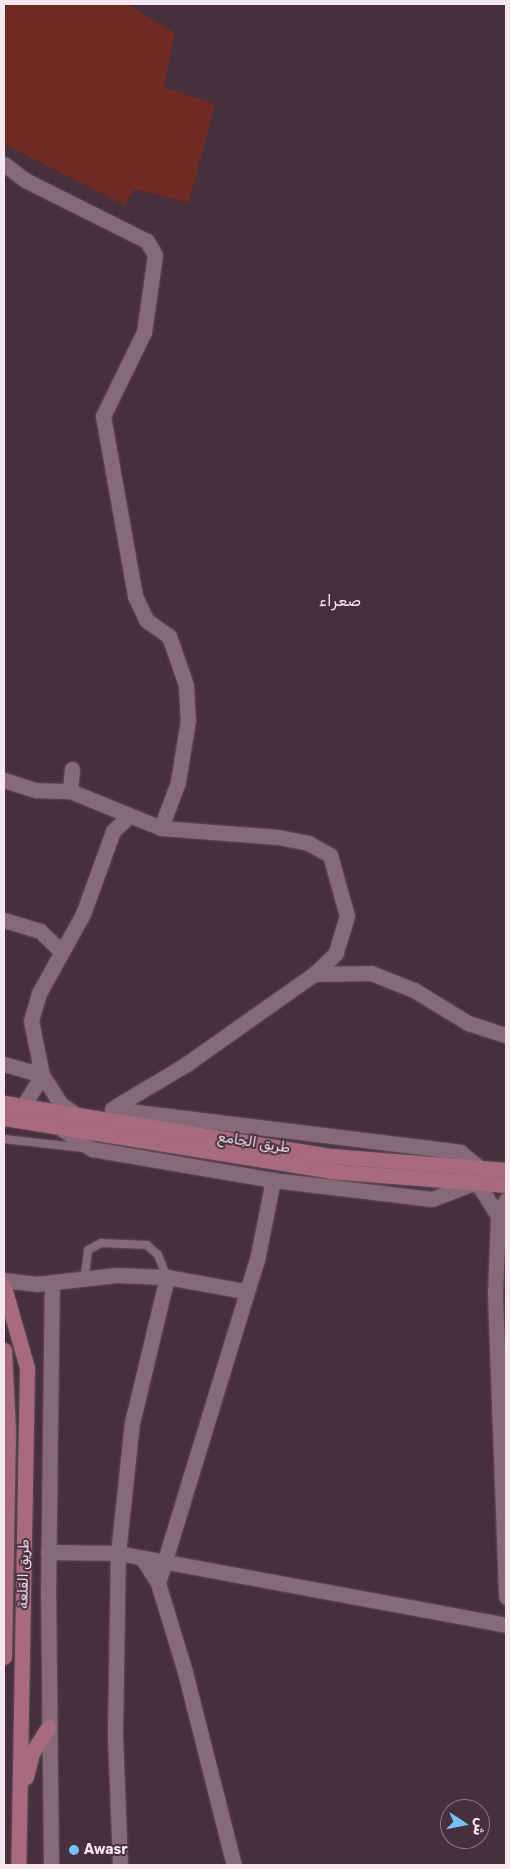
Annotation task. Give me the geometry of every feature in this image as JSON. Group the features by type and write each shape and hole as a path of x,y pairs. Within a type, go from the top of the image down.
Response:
{"main road":[{"name":"طريق الجامع","path":"4,1103 506,1185"},
{"name":"طريق الجامع","path":"4,1118 330,1170 478,1179 506,1170"},
{"name":"طريق القلعة","path":"4,1287 27,1368 18,1865"},
{"name":"طريق القلعة","path":"4,1350 8,1430 4,1657"},
{"path":"19,1823 32,1753 48,1727"}],"street":[{"path":"4,164 25,180 147,241 155,254 144,332 104,416 135,596 146,620 169,636 186,685 188,720 178,782 161,828"},
{"path":"70,791 72,769"},
{"path":"4,780 34,790 70,791 161,828 278,837 308,843 330,855 347,916 336,953 314,974 185,1065 99,1118"},
{"path":"104,806 113,831"},
{"path":"76,1114 61,1104 42,1075 31,1021 39,993 60,950 83,914 113,831 129,816"},
{"path":"4,920 40,931 60,950"},
{"path":"314,974 371,973 414,990 468,1023 506,1035"},
{"path":"4,1064 42,1075"},
{"path":"23,1106 42,1075"},
{"path":"116,1106 283,1133 460,1152 478,1179 498,1216 506,1597"},
{"path":"59,1127 92,1149 273,1180 432,1199 478,1179"},
{"path":"158,1583 167,1561 244,1291 257,1260 273,1180"},
{"path":"498,1216 506,1200"},
{"path":"4,1280 12,1284 52,1284 116,1275 167,1277 244,1291"},
{"path":"120,1865 115,1734 118,1553 132,1424 167,1277"},
{"path":"51,1865 48,1727 48,1552 52,1284"},
{"path":"48,1552 118,1553 506,1625"},
{"path":"142,1558 158,1583 234,1865"}],"lane":[{"path":"4,1139 92,1149"},
{"path":"84,1280 88,1250 101,1243 147,1245 158,1255 167,1277"}],"shaded area":[{"path":"8,4 127,4 175,33 164,87 215,104 189,203 135,189 124,205 4,144 4,17"}],"place":[{"name":"Awasr","path":"74,1850"}],"district":[{"name":"صعراء","path":"340,601"}]}
